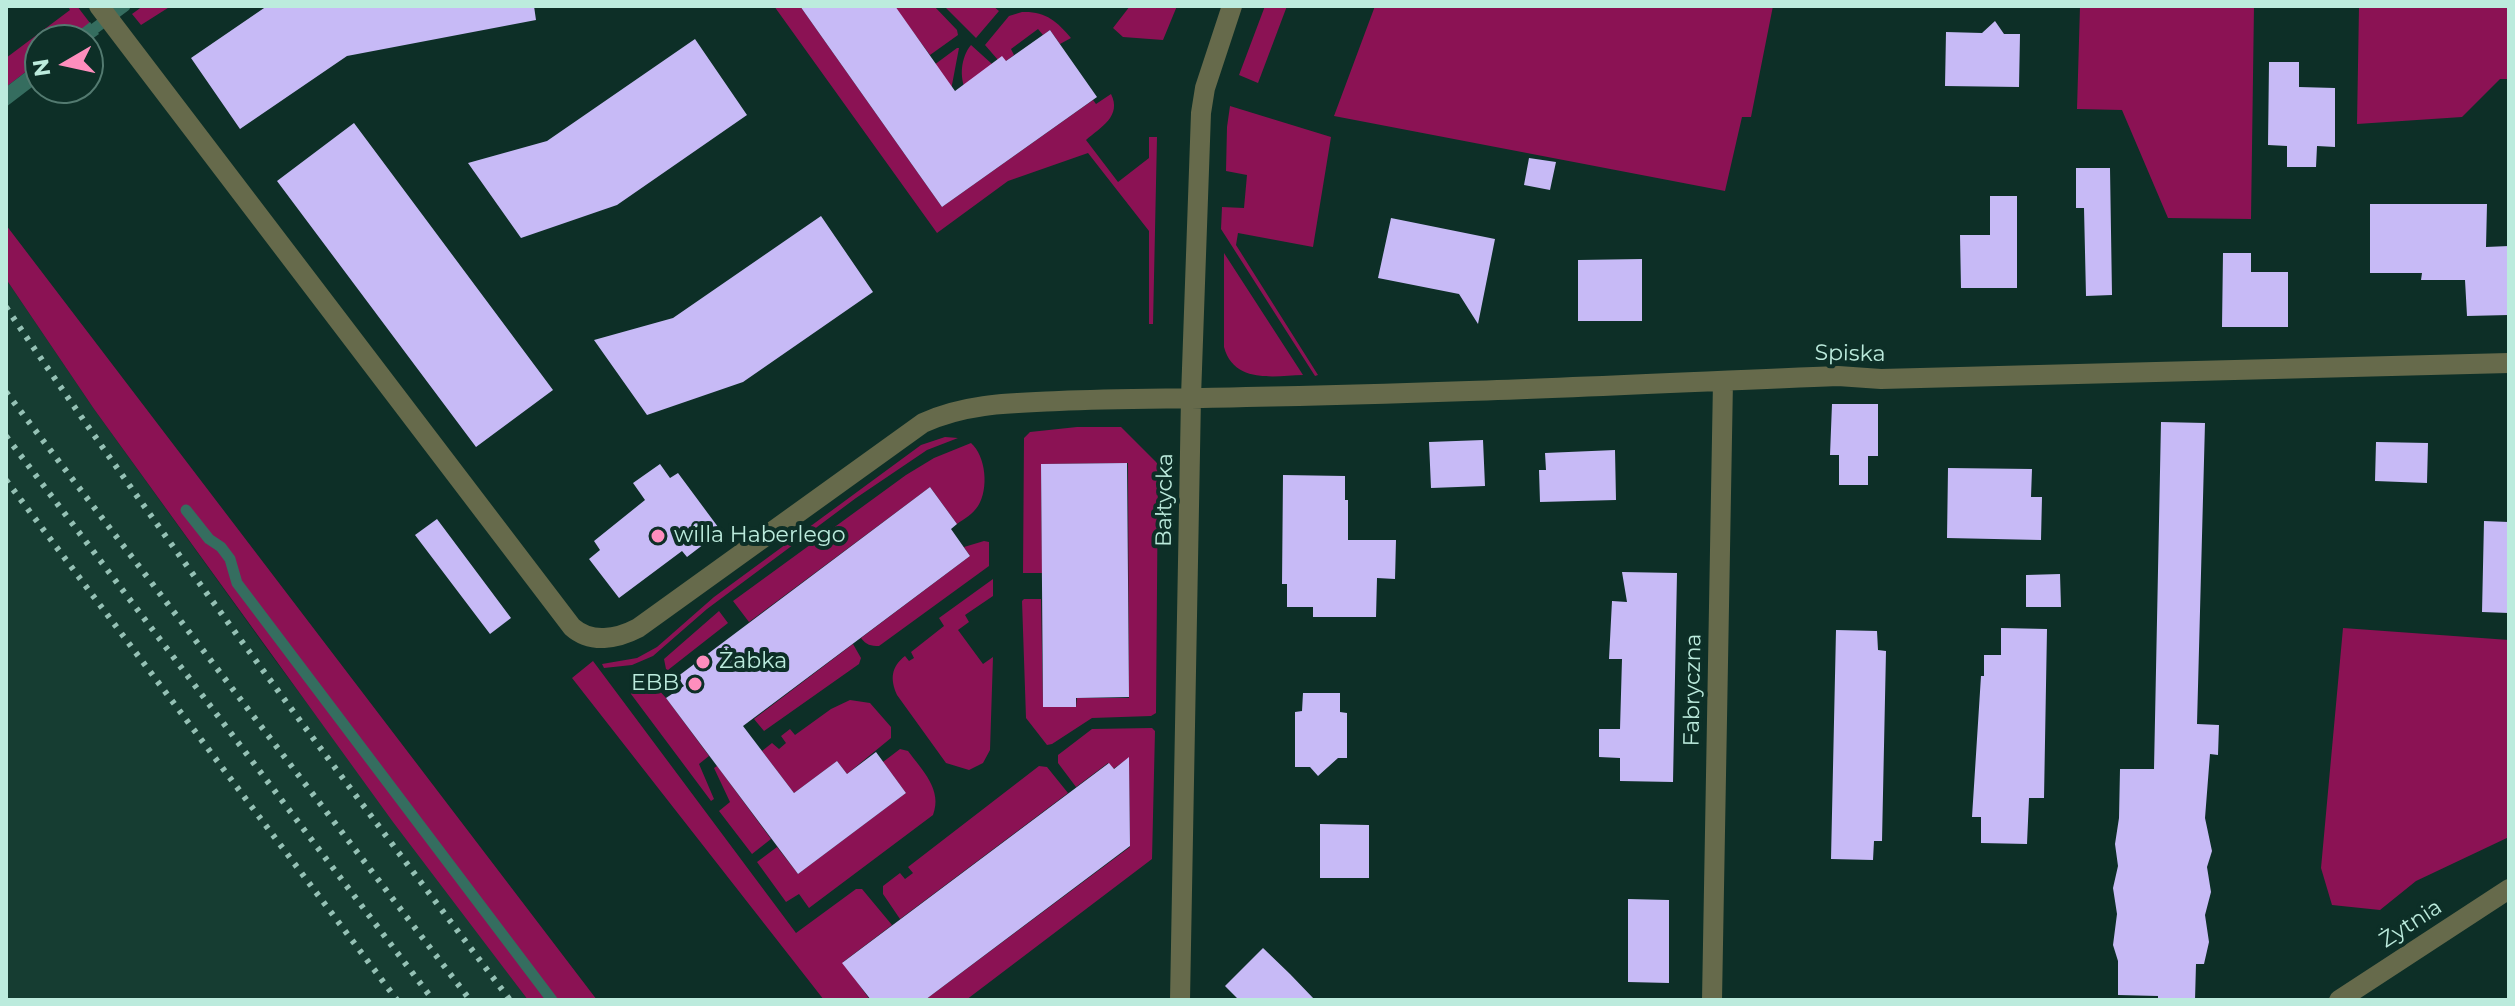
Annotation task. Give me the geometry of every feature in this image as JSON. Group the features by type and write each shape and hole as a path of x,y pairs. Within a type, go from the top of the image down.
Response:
{"street":[{"name":"Spiska","path":"99,6 572,627 589,638 619,635 638,628 923,423 943,414 998,404 1838,376 1881,379 2509,363"},
{"name":"Bałtycka","path":"1180,1000 1191,397 1201,113 1205,88 1232,6"},
{"name":"Fabryczna","path":"1712,1000 1723,381"},
{"name":"Żytnia","path":"2339,1000 2509,889"}],"shaded area":[{"path":"68,6 77,6 90,23 51,24 70,10"},
{"path":"143,6 171,6 141,25 132,14"},
{"path":"774,6 800,6 942,207 1093,100 1096,104 1111,94 1114,102 1112,115 1086,140 1118,182 1149,158 1149,137 1157,137 1153,324 1149,324 1149,231 1088,153 1008,181 937,233"},
{"path":"894,6 934,6 957,30 958,35 930,55"},
{"path":"944,6 993,6 999,11 976,38"},
{"path":"1130,6 1177,6 1163,40 1123,37 1113,28"},
{"path":"1265,6 1287,6 1258,83 1239,75"},
{"path":"1375,6 1773,6 1751,117 1742,117 1725,191 1334,116"},
{"path":"2080,6 2254,6 2251,219 2168,218 2122,110 2077,109"},
{"path":"2359,6 2509,6 2509,79 2500,79 2462,117 2357,124"},
{"path":"1022,12 1050,18 1071,38 1060,44 1050,30 1043,35 1038,29 1011,49 1014,55 1006,61 998,60 985,45 1009,16"},
{"path":"24,44 24,73 6,87 6,58"},
{"path":"971,45 992,64 966,91 962,67"},
{"path":"959,48 951,90 930,68"},
{"path":"24,73 24,93 6,107 6,87"},
{"path":"1230,106 1331,137 1313,247 1238,233 1236,245 1318,375 1315,376 1221,229 1222,207 1244,208 1247,175 1226,171"},
{"path":"6,225 597,1000 528,1000 393,822 94,409 6,279"},
{"path":"1224,253 1303,375 1256,375 1236,367 1229,359 1224,347"},
{"path":"6,279 94,409 272,656 528,1000 6,1000"},
{"path":"1077,427 1121,427 1158,464 1156,713 1151,716 1092,718 1047,745 1026,718 1024,599 1041,599 1043,706 1076,707 1077,698 1129,698 1128,463 1041,464 1042,573 1023,573 1024,438 1030,432"},
{"path":"945,437 958,438 927,450 856,498 707,609 653,656 632,665 604,668 602,664 637,658 657,647 714,597 921,445"},
{"path":"971,443 983,464 984,491 976,509 957,524 930,487 749,622 733,601 906,475 934,458"},
{"path":"989,542 989,566 879,646 869,645 861,638 970,556 964,547"},
{"path":"993,579 993,596 965,615 969,622 958,630 983,664 993,657 990,750 983,763 969,770 946,763 897,695 893,674 900,660 905,656 909,661 914,658 911,652 944,626 939,618"},
{"path":"719,611 728,623 666,669 664,659"},
{"path":"2343,628 2509,640 2509,837 2416,881 2380,910 2332,905 2321,868"},
{"path":"853,644 861,658 859,664 764,731 754,719"},
{"path":"593,661 796,933 856,889 862,889 892,925 843,962 870,1000 824,1000 572,678"},
{"path":"647,677 709,756 699,764 714,799 711,801 631,694 633,680"},
{"path":"850,700 870,703 891,727 891,738 847,774 837,761 794,793 762,751 772,743 779,749 786,743 781,736 790,729 795,735 831,709"},
{"path":"1152,728 1155,731 1152,859 966,1000 925,1000 1130,847 1129,758 1113,769 1108,763 1076,787 1058,763 1058,755 1092,729"},
{"path":"900,749 908,751 930,781 935,797 933,815 809,908 799,894 786,902 757,862 777,847 798,874 906,793 883,762"},
{"path":"717,766 771,839 752,854 719,811 730,802 714,768"},
{"path":"1039,766 1047,767 1068,793 900,919 883,894 883,886 900,873 905,879 913,873 908,867"}],"building":[{"path":"267,6 534,6 536,20 347,56 240,129 191,58"},
{"path":"800,6 895,6 955,91 1002,56 1006,61 1050,30 1097,97 942,207"},
{"path":"1995,21 2004,34 2020,34 2019,87 1945,86 1946,32 1982,33"},
{"path":"695,39 747,115 617,205 521,238 468,163 547,141"},
{"path":"2269,62 2299,62 2299,87 2335,88 2335,147 2317,146 2316,167 2287,167 2287,146 2268,145"},
{"path":"354,123 553,390 476,447 277,181"},
{"path":"1529,158 1556,162 1550,190 1524,185"},
{"path":"2076,168 2110,168 2112,295 2086,296 2084,208 2076,208"},
{"path":"1990,196 2017,196 2017,288 1961,288 1960,235 1990,235"},
{"path":"2370,204 2487,204 2486,247 2509,246 2509,315 2467,316 2465,280 2421,280 2422,273 2370,273"},
{"path":"821,216 873,292 743,382 647,415 594,340 673,318"},
{"path":"1391,218 1495,239 1478,324 1459,294 1378,278"},
{"path":"2223,253 2251,253 2251,272 2288,272 2288,327 2222,327"},
{"path":"1642,259 1642,321 1578,321 1578,260"},
{"path":"1832,404 1878,404 1878,456 1868,456 1868,485 1839,485 1839,455 1830,455"},
{"path":"2161,422 2205,423 2197,724 2219,725 2218,755 2210,754 2205,818 2212,851 2207,867 2211,892 2205,915 2209,942 2204,964 2196,964 2195,1000 2118,995 2118,961 2113,945 2117,914 2113,888 2118,866 2115,844 2120,769 2154,769"},
{"path":"1483,440 1485,486 1431,488 1429,442"},
{"path":"2376,442 2428,443 2427,483 2375,481"},
{"path":"1615,450 1616,500 1540,502 1539,470 1546,470 1545,453"},
{"path":"1127,463 1129,697 1076,698 1076,707 1043,707 1041,464"},
{"name":"willa Haberlego","path":"660,464 670,478 678,473 721,531 687,557 682,551 619,598 589,559 600,550 594,541 645,500 633,483"},
{"path":"1948,468 2032,469 2031,497 2042,497 2041,540 1947,538"},
{"path":"1283,475 1345,476 1348,540 1396,540 1395,579 1377,578 1376,617 1313,617 1313,607 1287,607 1287,584 1282,584"},
{"path":"930,487 957,524 951,529 970,556 743,726 794,793 837,761 847,774 876,752 906,793 798,874 666,698 684,686 677,677"},
{"path":"437,519 511,618 490,634 415,535"},
{"path":"2484,521 2509,522 2509,613 2482,612"},
{"path":"1622,572 1677,573 1673,782 1620,781 1620,758 1599,757 1599,729 1620,729 1622,659 1609,659 1612,601 1627,602"},
{"path":"2060,574 2061,607 2026,607 2026,575"},
{"path":"2001,628 2047,629 2044,798 2029,798 2027,844 1981,843 1981,817 1972,817 1984,655 2001,655"},
{"path":"1836,630 1877,631 1878,650 1886,651 1882,841 1874,841 1873,860 1831,859"},
{"path":"1303,693 1340,693 1340,712 1347,713 1347,758 1338,758 1318,776 1310,767 1295,767 1295,712 1302,711"},
{"path":"1129,757 1130,846 925,1000 871,1000 842,963 1109,763 1114,769"},
{"path":"1320,824 1369,825 1369,878 1320,878"},
{"path":"1628,899 1669,900 1669,983 1628,982"},
{"path":"1263,948 1315,1000 1239,1000 1225,986"}],"waterway":[{"path":"101,24 125,6"},
{"path":"186,510 230,559 237,583 552,1000"}],"railway":[{"path":"6,307 253,657 510,1000"},
{"path":"6,392 470,1000"},
{"path":"6,436 433,1000"},
{"path":"6,480 397,1000"}],"place":[{"name":"willa Haberlego","path":"658,536"},
{"name":"Żabka","path":"703,662"},
{"name":"EBB","path":"695,684"}]}
